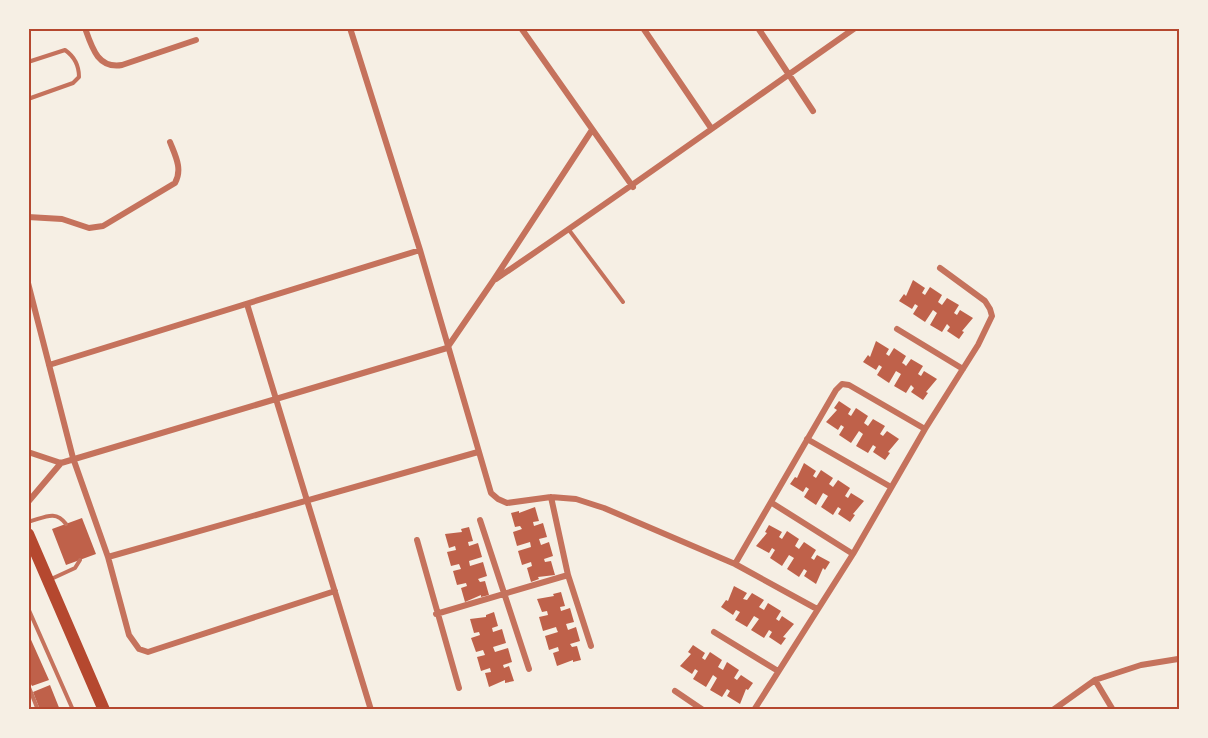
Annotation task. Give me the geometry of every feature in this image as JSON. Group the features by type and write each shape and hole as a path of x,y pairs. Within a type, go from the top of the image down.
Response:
{"main road":[{"path":"28,534 104,710"}],"street":[{"path":"85,28 95,51 106,64 112,67 196,40"},
{"path":"350,28 420,250 491,493 498,500 507,503 551,497 576,499 604,508 735,564 817,609"},
{"path":"521,28 633,187"},
{"path":"643,28 711,128"},
{"path":"758,28 813,111"},
{"path":"493,281 633,187 711,128 855,28"},
{"path":"28,502 61,463 73,458 447,348 592,130"},
{"path":"28,217 62,219 89,228 103,226 175,183 179,168 170,142"},
{"path":"49,365 420,250"},
{"path":"754,710 853,554 978,345 992,316 988,305 981,298 940,268"},
{"path":"28,283 73,458 108,557 129,635 139,649 148,652 335,591"},
{"path":"248,304 370,710"},
{"path":"897,329 963,369"},
{"path":"735,564 836,390 842,384 849,385 926,429"},
{"path":"807,439 891,487"},
{"path":"28,452 61,463"},
{"path":"108,557 478,452"},
{"path":"551,497 568,574 591,646"},
{"path":"772,503 853,554"},
{"path":"480,520 529,669"},
{"path":"417,540 436,614 459,688"},
{"path":"436,614 568,574"},
{"path":"714,632 778,671"},
{"path":"1053,710 1095,680 1141,665 1179,661"},
{"path":"1095,680 1113,710"},
{"path":"675,691 703,710"}],"lane":[{"path":"28,62 65,50 75,59 79,77 73,83 28,99"},
{"path":"569,230 623,302"},
{"path":"28,522 54,515 61,517 66,524"},
{"path":"48,580 75,568 80,560"},
{"path":"28,608 74,710"},
{"path":"28,685 38,710"}],"building":[{"path":"913,280 925,288 922,293 925,295 930,287 942,295 938,302 942,305 947,298 959,305 954,313 957,315 960,310 973,318 962,331 964,332 959,339 947,331 950,327 947,324 942,332 930,325 937,313 933,310 925,322 913,314 918,306 915,304 912,309 899,301 904,294 906,296"},
{"path":"876,341 889,349 886,354 889,356 894,348 906,356 902,363 906,366 911,359 923,366 918,374 921,376 924,371 937,379 926,392 928,393 923,400 911,392 914,388 911,385 906,393 894,386 901,374 896,371 889,383 877,375 882,367 879,365 876,370 863,362 868,355 870,357"},
{"path":"839,401 851,409 848,414 851,416 856,408 868,416 864,423 868,426 873,419 885,426 880,434 883,436 887,431 899,439 888,452 890,453 885,460 873,452 876,447 873,445 868,453 856,446 863,434 859,431 851,443 839,435 844,427 841,425 838,430 826,422 837,410 834,408"},
{"path":"804,463 816,471 813,476 816,478 821,470 833,478 829,484 833,487 838,480 850,488 845,496 848,498 851,493 864,501 853,514 855,515 850,522 838,514 841,509 838,507 833,515 821,507 828,496 823,493 816,505 804,497 809,489 806,487 803,492 790,484 795,477 797,478"},
{"path":"535,507 539,521 533,522 534,526 543,523 547,537 539,539 541,545 549,542 553,556 544,559 545,562 551,561 555,575 538,577 539,579 531,582 527,568 532,566 531,562 522,565 518,551 531,547 530,542 517,546 513,532 522,529 520,526 515,527 511,513 519,511 519,513"},
{"path":"82,518 96,554 66,565 52,529"},
{"path":"769,525 782,532 779,537 782,539 787,531 799,539 795,546 799,549 804,542 816,550 811,558 814,560 817,555 830,562 825,570 823,568 816,584 804,576 807,571 804,569 799,577 787,569 794,558 789,555 782,566 770,558 775,550 772,548 769,553 756,546 767,533 765,532"},
{"path":"469,527 473,541 468,542 469,546 478,543 482,557 469,561 470,566 483,562 487,576 478,579 480,582 485,581 489,595 481,597 481,595 465,602 461,588 467,586 466,583 457,585 453,571 461,569 459,564 451,566 447,552 456,550 455,546 449,548 445,534 462,532 461,529"},
{"path":"734,586 747,593 743,599 747,600 752,593 764,600 759,607 764,610 768,603 781,611 776,619 779,621 782,616 794,624 783,637 786,638 781,645 769,637 772,632 769,630 764,638 751,630 759,619 754,616 747,627 735,620 740,612 736,610 733,615 721,607 726,600 728,601"},
{"path":"561,592 565,606 560,607 561,611 570,608 574,622 566,624 568,630 576,627 580,641 570,644 572,647 577,646 581,660 573,662 573,660 557,666 553,653 559,651 558,647 549,650 545,636 558,632 556,627 543,631 539,617 548,615 547,611 542,612 537,599 554,596 553,594"},
{"path":"494,612 498,626 492,628 493,632 502,629 506,643 493,647 495,652 508,648 512,662 503,665 504,668 509,666 514,681 505,683 505,680 489,687 485,673 491,672 490,668 481,671 477,657 485,655 483,650 476,652 471,638 480,635 479,632 474,633 470,619 486,617"},
{"path":"28,633 49,680 32,686 28,679"},
{"path":"693,645 705,653 702,658 705,660 710,652 722,660 718,667 723,670 727,662 739,670 734,678 737,680 741,675 753,683 748,690 746,689 740,704 727,696 730,691 727,689 722,697 710,690 717,678 713,675 706,687 693,679 698,671 695,669 692,674 680,666 691,654 688,652"},
{"path":"50,685 60,710 40,710 33,692"}]}
